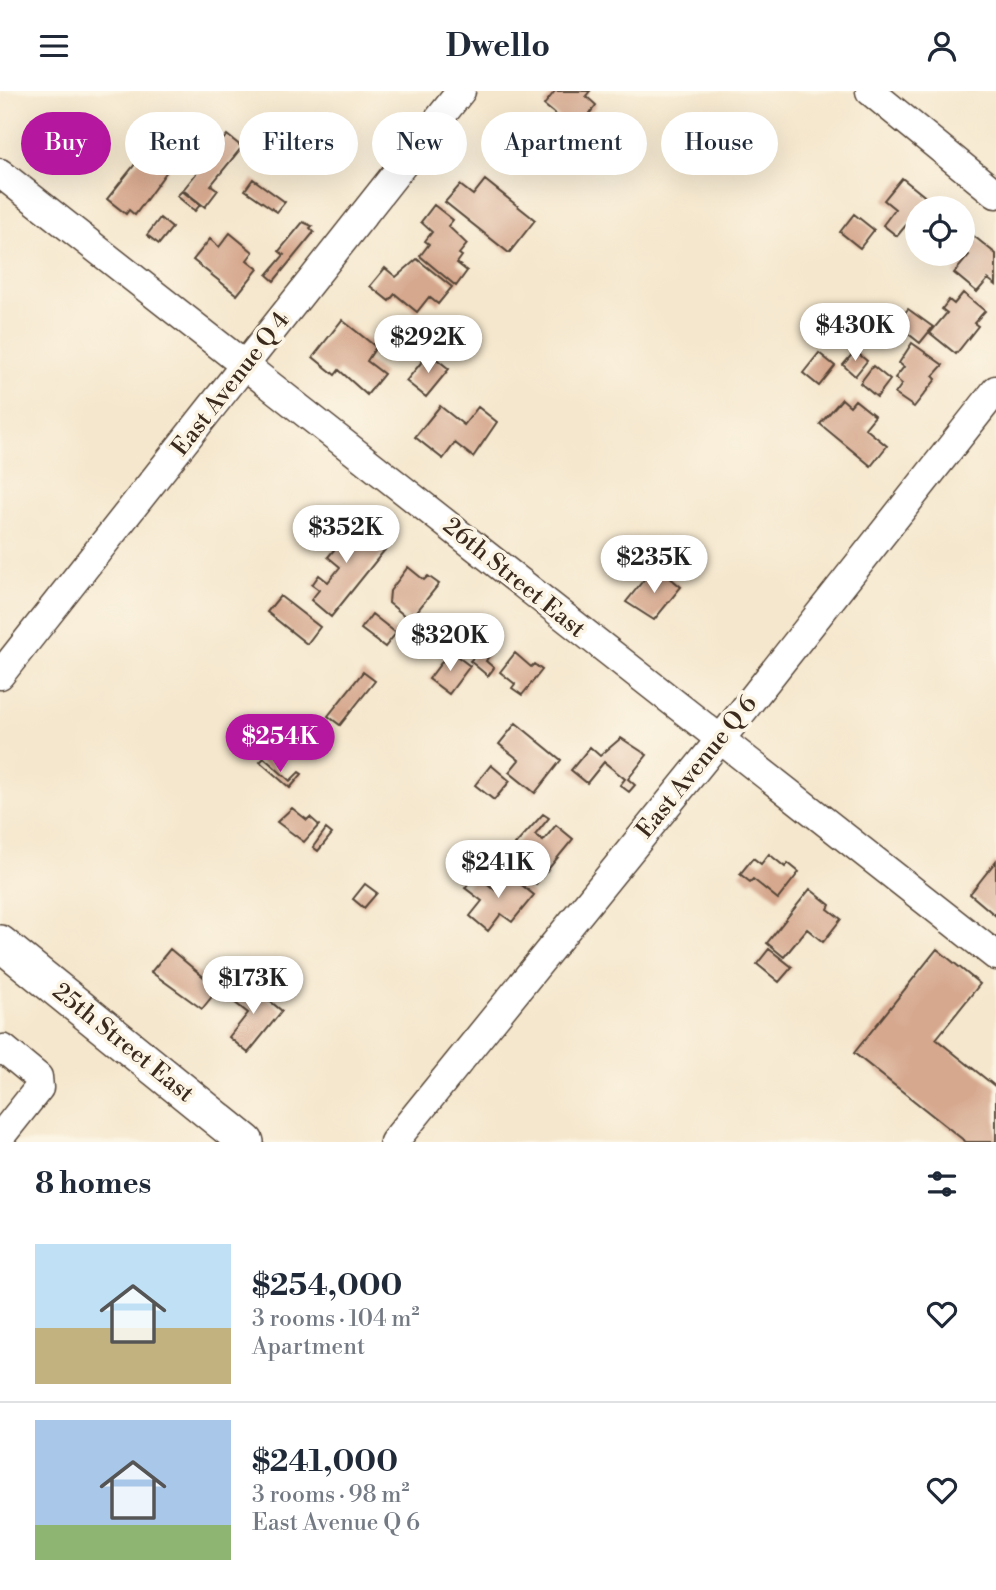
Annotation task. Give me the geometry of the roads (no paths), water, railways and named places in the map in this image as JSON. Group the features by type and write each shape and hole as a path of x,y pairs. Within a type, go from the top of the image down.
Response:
{"main road":[{"name":"25th Street East","path":"0,943 246,1142"}],"street":[{"name":"East Avenue Q 4","path":"0,675 461,91"},
{"path":"870,91 996,194"},
{"name":"26th Street East","path":"0,173 247,365 719,741 993,948"},
{"name":"East Avenue Q 6","path":"394,1142 719,741 996,390"},
{"path":"0,1051 4,1049 38,1077 39,1087 0,1137"}]}
